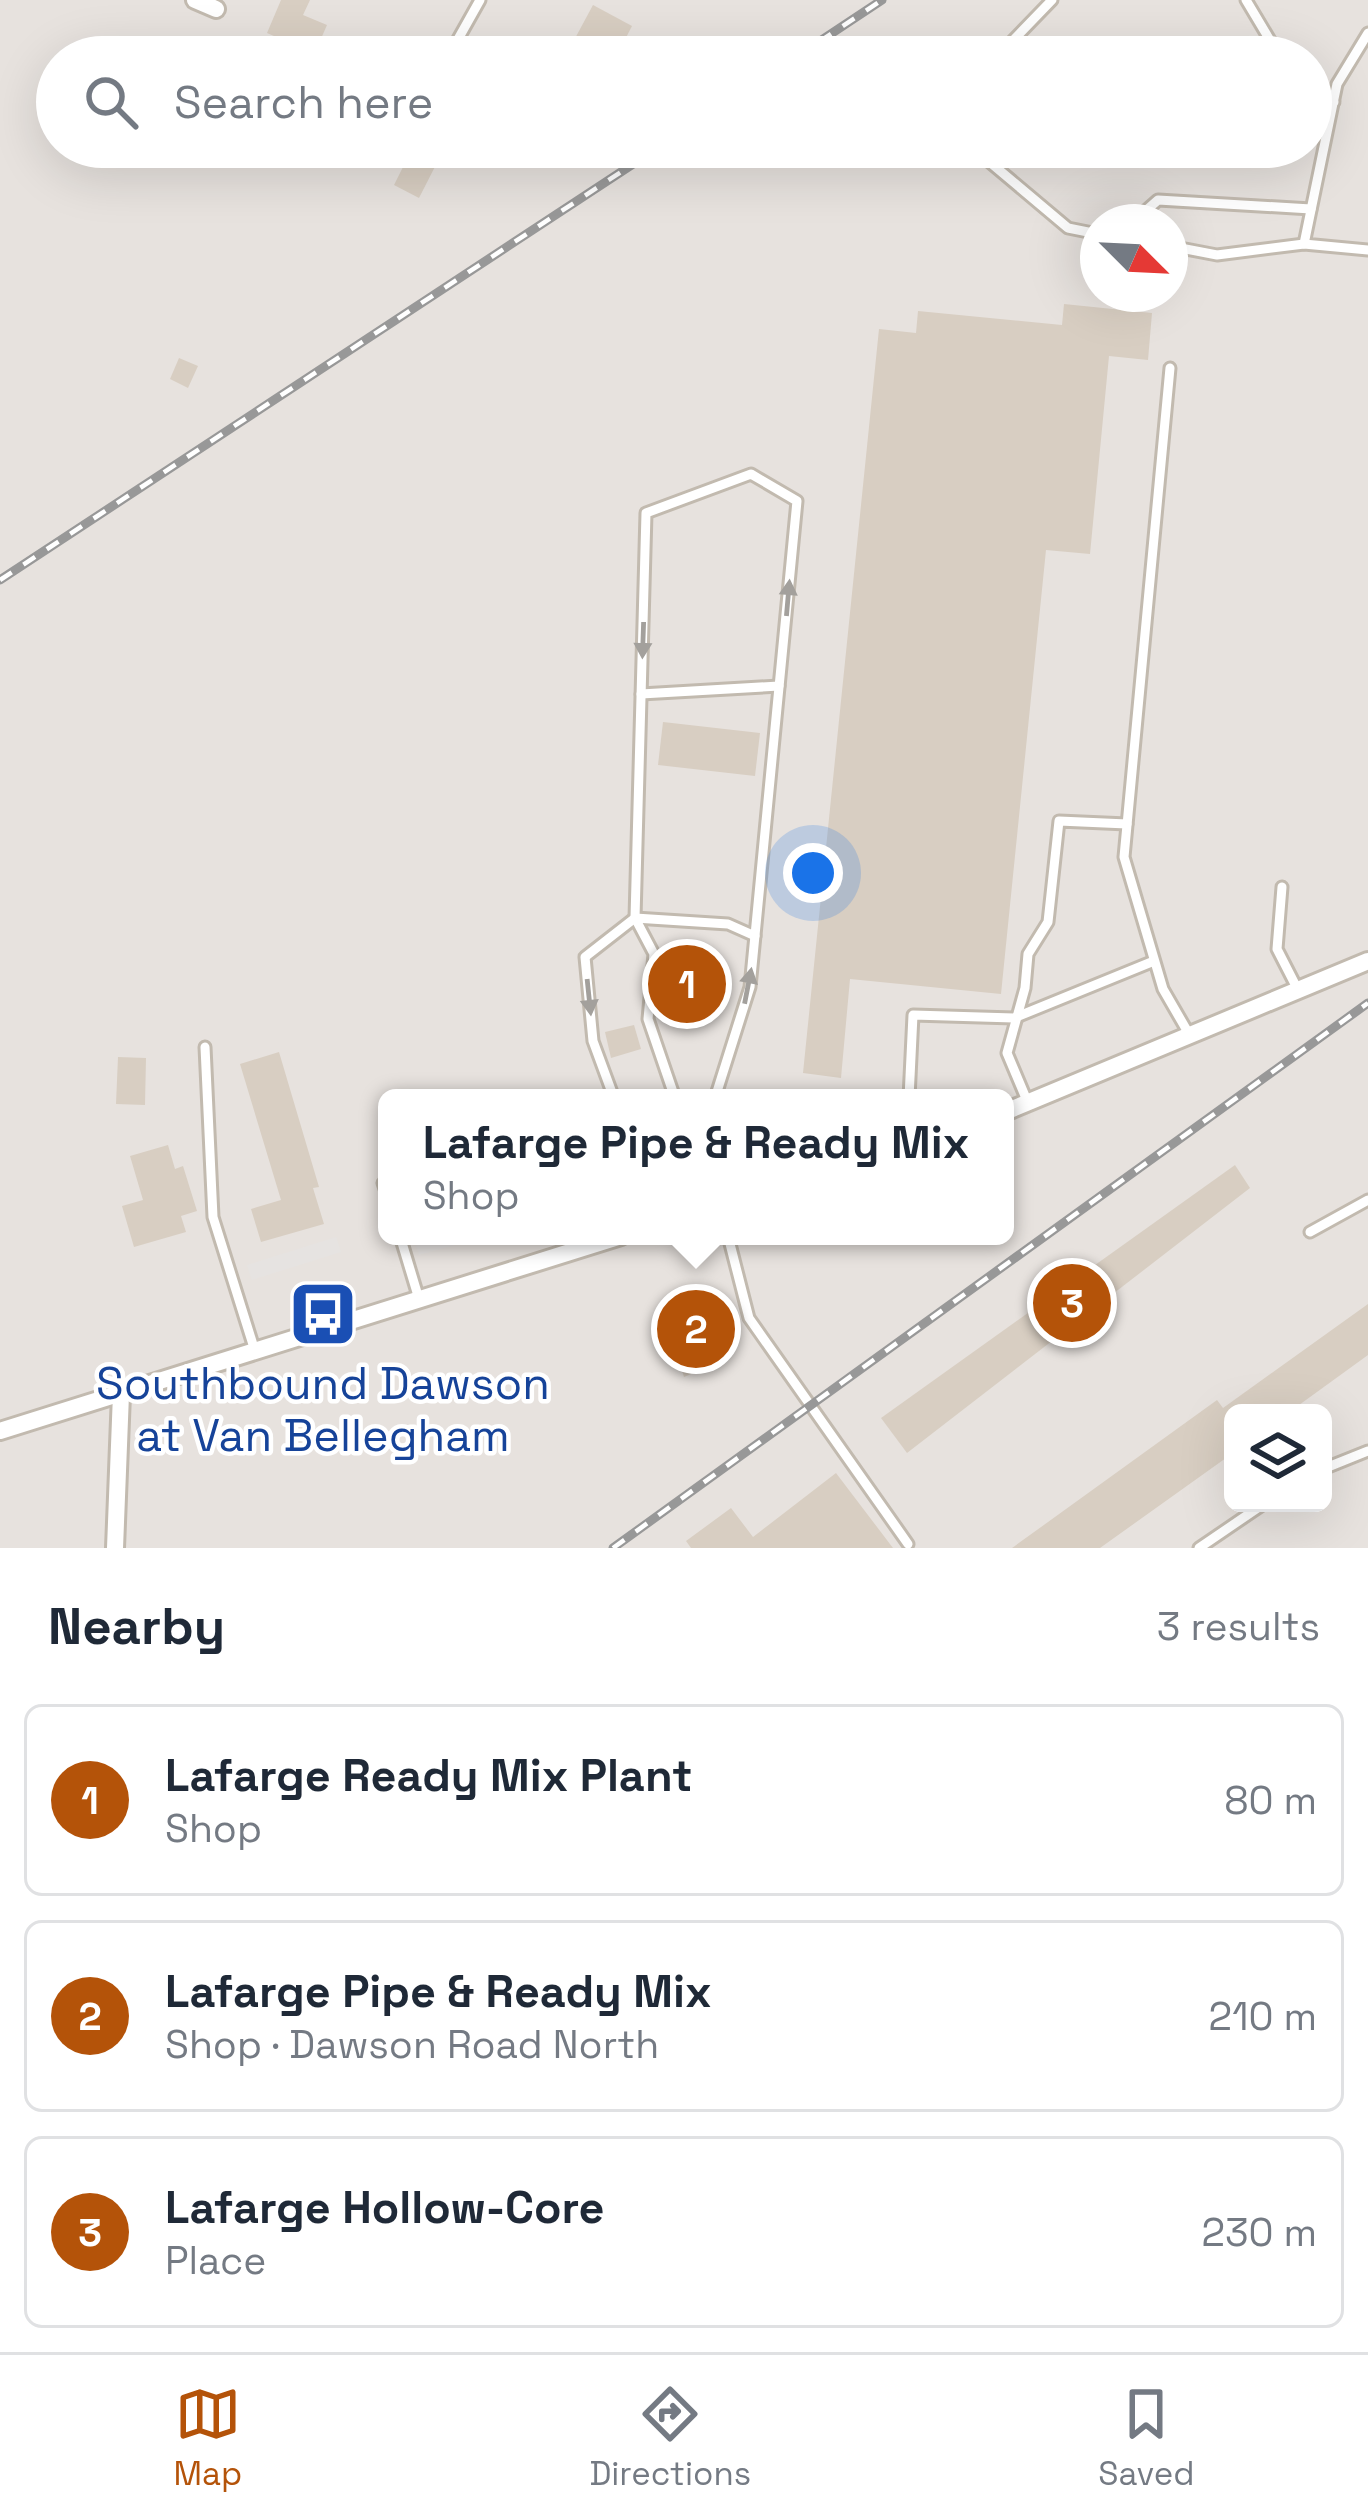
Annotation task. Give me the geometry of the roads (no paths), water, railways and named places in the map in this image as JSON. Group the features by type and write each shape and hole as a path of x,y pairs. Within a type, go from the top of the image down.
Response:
{"street":[{"path":"197,0 216,9"},
{"path":"1014,1108 1368,961"},
{"path":"0,1430 592,1245"},
{"path":"115,1548 121,1394"}],"lane":[{"path":"460,36 480,0"},
{"path":"1017,36 1052,0"},
{"path":"1246,0 1267,36"},
{"path":"1332,111 1337,84 1368,33"},
{"path":"996,168 1068,228 1080,230"},
{"path":"1304,244 1320,168"},
{"path":"1153,204 1158,200 1311,209"},
{"path":"1188,249 1217,255 1304,244 1368,250"},
{"path":"1170,368 1124,857 1163,989 1190,1034"},
{"path":"672,1089 648,1019 654,954 635,918 646,513 752,474 796,501 750,987 719,1089"},
{"path":"641,694 779,686"},
{"path":"1028,1103 1007,1053 1025,988 1028,954 1048,922 1059,821 1127,824"},
{"path":"1282,886 1277,949 1298,990"},
{"path":"611,1089 593,1041 585,957 635,918 728,924 755,936"},
{"path":"910,1089 914,1015 1014,1018 1154,961"},
{"path":"205,1047 212,1217 255,1351"},
{"path":"1310,1232 1368,1200"},
{"path":"403,1245 418,1299"},
{"path":"730,1245 749,1318 908,1544"},
{"path":"1332,1465 1368,1451"},
{"path":"1198,1548 1252,1512"}],"railway":[{"path":"828,36 882,0"},
{"path":"0,580 627,168"},
{"path":"613,1548 1368,1003"}],"place":[{"name":"Lafarge Ready Mix Plant","path":"687,984"},
{"name":"Lafarge Hollow-Core","path":"1072,1303"},
{"name":"Southbound Dawson at Van Bellegham","path":"323,1314"},
{"name":"Lafarge Pipe & Ready Mix","path":"696,1329"}]}
